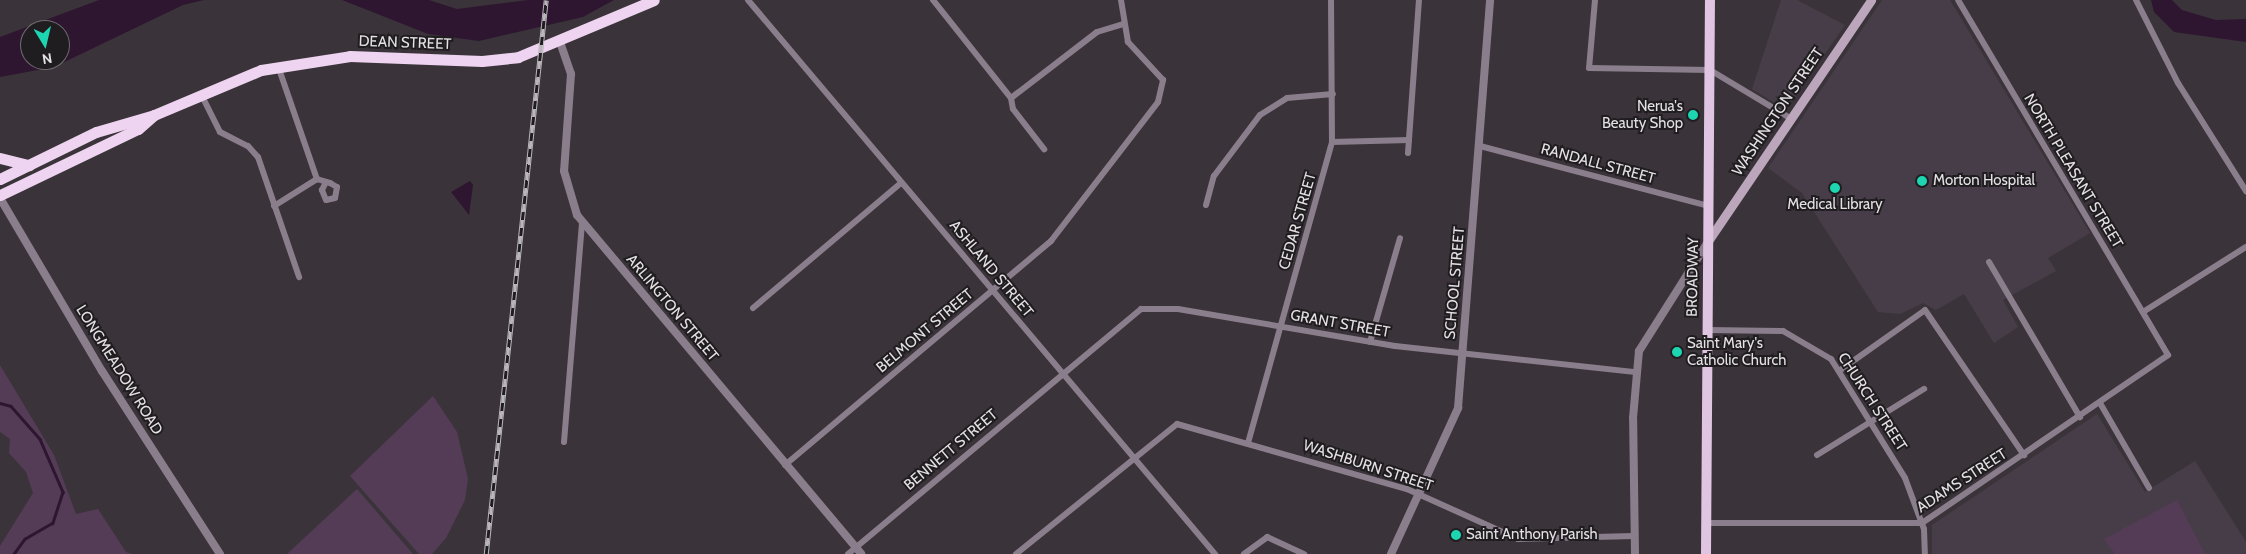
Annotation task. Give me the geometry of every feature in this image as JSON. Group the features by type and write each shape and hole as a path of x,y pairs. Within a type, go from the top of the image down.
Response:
{"highway":[{"name":"DEAN STREET","path":"0,179 104,129 154,115 201,94 278,66 361,56 496,60 560,42 654,0"},
{"name":"DEAN STREET","path":"0,196 138,129 154,115"},
{"path":"0,158 29,165"}],"main road":[{"name":"BROADWAY","path":"1706,554 1710,0"},
{"name":"WASHINGTON STREET","path":"1708,241 1871,0"}],"street":[{"name":"ASHLAND STREET","path":"748,0 993,290 1131,459 1215,554"},
{"path":"933,0 1011,98 1013,108 1044,149"},
{"path":"1011,98 1097,32 1124,24 1121,0"},
{"name":"CEDAR STREET","path":"1248,443 1332,142 1331,0"},
{"path":"1408,153 1419,0"},
{"name":"SCHOOL STREET","path":"1392,554 1457,415 1480,146 1490,0"},
{"path":"1595,0 1589,68 1710,70 1790,118"},
{"name":"NORTH PLEASANT STREET","path":"1958,0 2168,354"},
{"path":"2136,0 2175,77 2246,191"},
{"name":"BELMONT STREET","path":"785,465 993,290 1074,216 1164,91 1160,77 1128,42 1124,24"},
{"name":"ARLINGTON STREET","path":"560,42 571,74 564,170 570,201 582,222 861,554"},
{"path":"278,66 317,179"},
{"path":"201,94 220,132 248,146 258,157 299,278"},
{"path":"1206,205 1214,176 1260,115 1287,98 1333,94"},
{"path":"1332,142 1409,140"},
{"name":"RANDALL STREET","path":"1480,146 1709,206"},
{"path":"317,179 326,182"},
{"path":"274,206 317,179"},
{"path":"753,308 901,183"},
{"name":"LONGMEADOW ROAD","path":"0,196 102,372 220,554"},
{"path":"564,442 582,222"},
{"path":"1370,342 1400,238"},
{"path":"1635,554 1636,372 1644,338 1708,241"},
{"path":"2143,312 2246,247"},
{"path":"1989,262 2080,417"},
{"name":"GRANT STREET","path":"1062,373 1145,308 1280,326 1370,342 1636,372"},
{"path":"1839,371 1925,310 2024,455"},
{"name":"CHURCH STREET","path":"1707,330 1787,332 1816,347 1839,371 1902,471 1922,523 1925,554"},
{"name":"ADAMS STREET","path":"1706,523 1922,523 2080,417 2168,354"},
{"name":"BENNETT STREET","path":"848,554 1062,373"},
{"path":"1817,455 1924,389"},
{"path":"2100,403 2149,488"},
{"name":"WASHBURN STREET","path":"1131,459 1177,424 1420,494 1518,539 1634,536"},
{"path":"1016,554 1131,459"},
{"path":"1244,554 1267,537 1304,554"}],"shaded area":[{"path":"99,0 204,0 183,5 70,59 70,20 45,20"},
{"path":"342,0 429,0 457,9 528,0 614,0 583,17 479,41 428,34"},
{"path":"1781,0 1797,0 1845,25 1786,110 1752,89"},
{"name":"Morton Hospital","path":"1882,0 1950,0 2090,233 2048,258 2056,271 2003,300 2018,327 1994,343 1964,294 1936,310 1923,303 1900,314 1878,312 1802,193 1768,168"},
{"path":"2151,0 2172,0 2182,10 2216,20 2246,19 2246,42 2174,32 2154,12"},
{"path":"20,30 20,70 38,70 0,77 0,37"},
{"path":"470,181 473,185 469,215 451,192"},
{"path":"0,365 54,455 76,514 98,509 126,552 132,554 0,554 0,546 33,493 26,472 9,453 10,439 0,432"},
{"path":"433,396 457,432 468,479 465,500 446,538 432,554 419,554 350,476"},
{"path":"2097,414 2145,492 2195,461 2246,542 2246,554 1932,554 1932,525"},
{"path":"357,489 413,554 287,554"},
{"path":"2177,500 2205,554 2115,554 2104,539"}],"waterway":[{"path":"0,403 11,406 40,439 63,492 53,523 25,539 14,554"}],"railway":[{"path":"486,554 546,0"}],"place":[{"name":"Nerua's Beauty Shop","path":"1693,115"},
{"name":"Morton Hospital","path":"1922,181"},
{"name":"Medical Library","path":"1835,188"},
{"name":"Saint Mary's Catholic Church","path":"1677,352"},
{"name":"Saint Anthony Parish","path":"1456,535"}]}
